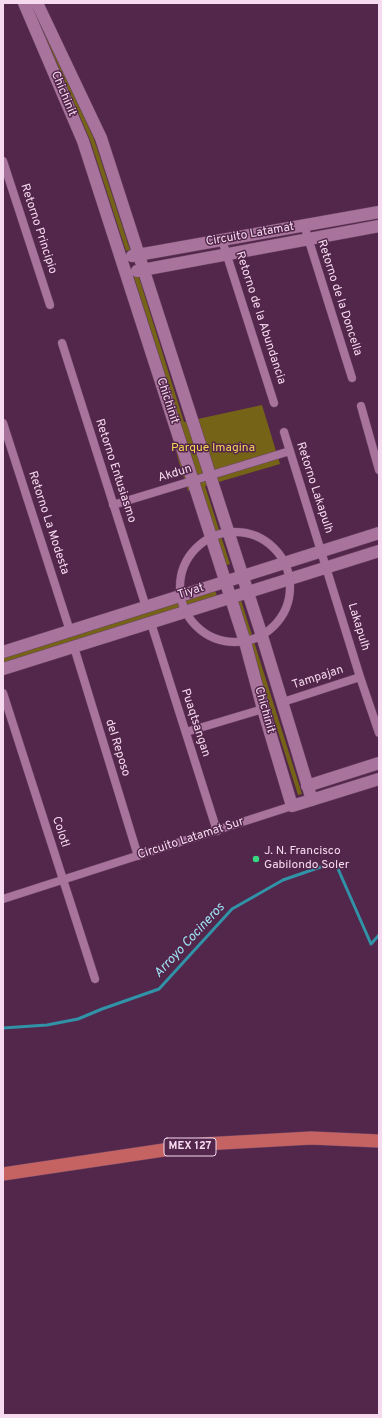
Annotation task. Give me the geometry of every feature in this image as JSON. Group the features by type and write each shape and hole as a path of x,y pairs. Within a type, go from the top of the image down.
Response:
{"main road":[{"name":"MEX 127","path":"3,1174 212,1144 310,1138 379,1141"}],"street":[{"name":"Chichinit","path":"24,3 83,141 245,642 292,806"},
{"name":"Chichinit","path":"37,3 101,138 229,532 283,702 312,800"},
{"name":"Retorno Principio","path":"3,161 50,305"},
{"name":"Circuito Latamat","path":"122,259 139,254 379,212"},
{"name":"Retorno de la Doncella","path":"304,225 352,378"},
{"name":"Circuito Latamat","path":"126,272 379,226"},
{"name":"Retorno de la Abundancia","path":"222,240 274,403"},
{"name":"Retorno Entusiasmo","path":"62,344 146,607"},
{"path":"361,406 379,470"},
{"name":"Retorno La Modesta","path":"3,423 70,631"},
{"name":"Retorno Lakapulh","path":"284,432 322,551"},
{"name":"Akdun","path":"113,506 290,452"},
{"path":"229,532 246,533 262,538 275,549 285,562 290,579 289,602 279,622 262,636 245,642 228,643 210,638 196,628 184,612 179,596 180,578 186,561 196,547 211,537 229,532"},
{"name":"Tiyat","path":"3,652 379,533"},
{"name":"Lakapulh","path":"322,551 360,677 379,733"},
{"name":"Tiyat","path":"3,669 379,551"},
{"path":"98,622 102,638"},
{"name":"Puaqtsangan","path":"151,623 217,831"},
{"name":"del Reposo","path":"74,647 138,856"},
{"name":"Tampajan","path":"283,702 360,677"},
{"name":"Colotl","path":"3,693 95,979"},
{"path":"186,732 263,709"},
{"path":"308,786 379,763"},
{"name":"Circuito Latamat Sur","path":"3,899 379,779"}],"green space":[{"path":"31,3 33,3 94,139 130,250 126,251 90,140"},
{"name":"Parque Imagina","path":"133,274 138,274 184,422 262,405 280,464 205,486 230,564 225,566 200,488 188,491 178,459 170,425 180,422"},
{"path":"215,590 217,596 3,664 3,657"},
{"path":"240,597 302,794 298,795 236,599"}],"waterway":[{"name":"Arroyo Cocineros","path":"3,1028 47,1025 78,1019 159,989 232,909 283,880 335,862 371,944 379,935"}],"place":[{"name":"J. N. Francisco Gabilondo Soler","path":"256,859"}]}
